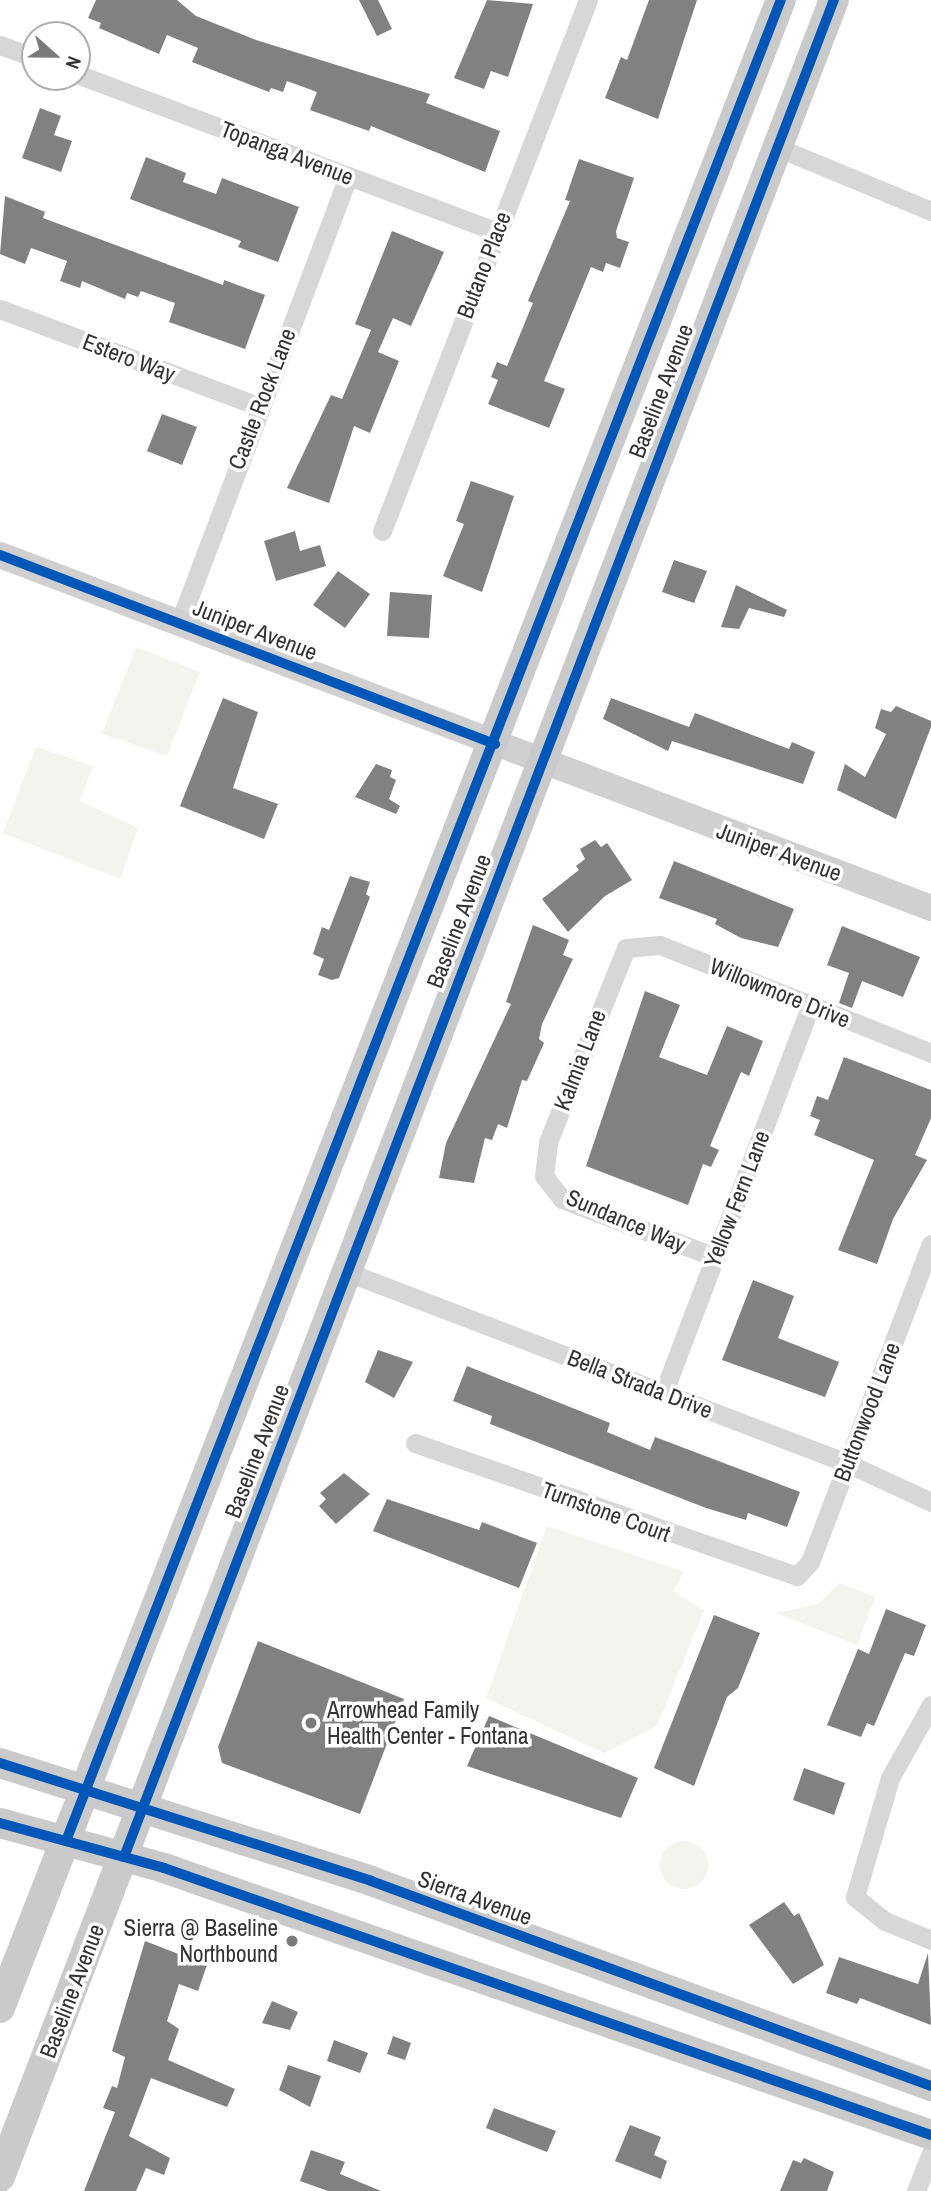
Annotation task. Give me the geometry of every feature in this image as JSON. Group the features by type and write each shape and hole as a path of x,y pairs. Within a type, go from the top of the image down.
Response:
{"main road":[{"name":"Baseline Avenue","path":"0,2008 495,744 782,0"},
{"name":"Baseline Avenue","path":"0,2177 834,0"},
{"name":"Sierra Avenue","path":"0,1763 371,1881 931,2086"},
{"path":"0,1823 124,1857 931,2135"}],"street":[{"name":"Butano Place","path":"382,531 588,0"},
{"path":"0,45 21,53"},
{"name":"Topanga Avenue","path":"91,79 496,232"},
{"path":"779,148 931,211"},
{"name":"Castle Rock Lane","path":"179,624 258,406 348,176"},
{"name":"Estero Way","path":"0,309 258,406"},
{"name":"Juniper Avenue","path":"0,555 931,908"},
{"name":"Willowmore Drive","path":"626,948 660,945 931,1053"},
{"name":"Kalmia Lane","path":"544,1177 548,1142 626,948"},
{"name":"Yellow Fern Lane","path":"663,1394 811,1005"},
{"name":"Sundance Way","path":"544,1177 562,1199 715,1257"},
{"name":"Buttonwood Lane","path":"797,1576 810,1562 931,1244"},
{"name":"Bella Strada Drive","path":"347,1272 847,1462 931,1502"},
{"name":"Turnstone Court","path":"415,1443 797,1576"},
{"path":"930,1709 890,1778 855,1897 885,1921 931,1940"},
{"path":"916,2191 931,2153"}],"shaded area":[{"path":"136,647 200,672 167,756 102,734"},
{"path":"36,747 93,766 80,801 138,828 120,879 3,833"},
{"path":"547,1526 684,1572 673,1591 704,1610 657,1726 604,1753 486,1698"},
{"path":"839,1583 875,1597 857,1645 776,1613 818,1604"},
{"path":"684,1841 701,1848 708,1865 701,1882 684,1889 667,1882 660,1865 667,1848"}],"building":[{"path":"96,0 177,0 196,16 256,40 430,94 426,103 500,131 485,172 371,126 369,131 310,110 317,92 287,81 283,92 271,88 269,92 192,62 198,48 167,35 159,54 99,28 101,23 88,18"},
{"path":"359,0 378,0 392,29 377,36"},
{"path":"487,0 533,4 508,77 491,71 484,89 454,78"},
{"path":"649,0 697,0 658,119 605,98 621,57 627,60"},
{"path":"40,108 61,116 54,135 72,141 61,172 22,158"},
{"path":"146,157 186,173 183,182 216,194 222,178 299,207 278,262 238,247 241,241 130,199"},
{"path":"579,159 634,178 616,231 617,238 629,242 620,268 606,263 603,272 591,267 544,381 565,389 549,428 488,404 498,380 491,377 497,362 507,366 533,303 528,301 570,201 565,200"},
{"path":"5,196 45,212 43,218 223,285 224,280 265,295 245,349 169,322 175,303 141,291 138,297 127,293 125,299 82,281 80,288 60,281 67,261 31,248 25,264 0,254"},
{"path":"392,231 444,252 411,326 393,318 378,352 399,361 370,433 354,426 329,503 287,488 331,395 342,399 371,330 355,324"},
{"path":"162,414 197,427 182,465 147,451"},
{"path":"471,481 514,496 482,592 443,576 464,524 456,521"},
{"path":"295,531 300,551 320,545 326,566 276,581 264,541"},
{"path":"674,560 707,571 694,603 662,592"},
{"path":"338,571 370,594 345,628 313,605"},
{"path":"736,585 787,610 784,617 749,608 739,629 721,627"},
{"path":"390,592 432,595 429,638 387,636"},
{"path":"223,698 258,712 233,788 278,804 264,839 180,806"},
{"path":"611,698 689,727 695,713 789,749 792,742 815,752 803,784 672,741 668,751 603,719"},
{"path":"896,706 931,721 931,727 896,819 837,790 845,764 865,777 886,734 875,728 881,709 891,712"},
{"path":"376,764 392,770 390,777 396,780 389,799 400,806 396,814 355,797"},
{"path":"595,840 601,847 607,843 632,880 605,896 568,932 542,899 579,870 576,866 585,859 580,849"},
{"path":"674,861 794,909 778,947 741,938 715,924 717,919 659,898"},
{"path":"350,876 370,882 366,894 370,897 339,978 332,980 318,975 324,959 313,954 322,927 329,930"},
{"path":"533,925 569,940 563,955 573,959 542,1024 539,1039 544,1043 527,1081 522,1080 507,1128 498,1124 492,1140 485,1138 474,1183 439,1178 446,1143 511,1004 506,1002"},
{"path":"842,926 920,957 903,997 862,981 852,1008 839,1003 849,973 827,965"},
{"path":"645,991 680,1005 659,1057 707,1075 727,1026 763,1041 749,1076 741,1072 710,1146 719,1150 711,1167 703,1164 688,1205 586,1166"},
{"path":"844,1057 931,1090 931,1118 915,1155 927,1160 893,1219 877,1264 838,1250 874,1160 814,1135 820,1120 810,1116 817,1096 828,1100"},
{"path":"753,1280 794,1296 778,1338 839,1362 825,1397 722,1360"},
{"path":"378,1350 413,1362 394,1398 365,1382"},
{"path":"467,1366 610,1423 607,1432 650,1450 655,1437 800,1492 787,1527 748,1513 746,1520 706,1508 490,1424 492,1416 453,1401"},
{"path":"344,1473 370,1494 336,1524 319,1506 326,1499 320,1493"},
{"path":"387,1499 479,1530 482,1522 537,1543 519,1588 373,1531"},
{"path":"886,1609 926,1625 914,1656 905,1653 874,1726 867,1723 861,1737 827,1725 858,1649 869,1654"},
{"path":"714,1615 760,1633 738,1688 727,1697 694,1786 654,1768"},
{"name":"Arrowhead Family Health Center - Fontana","path":"258,1641 404,1699 360,1814 222,1763 218,1747"},
{"path":"489,1716 638,1778 621,1818 467,1766"},
{"path":"804,1768 845,1783 834,1815 793,1800"},
{"path":"784,1902 794,1916 799,1913 824,1965 793,1984 749,1925"},
{"path":"145,1941 207,1965 198,1991 179,1984 167,2021 179,2029 168,2060 235,2089 227,2107 151,2078 129,2136 170,2158 164,2175 146,2168 136,2191 84,2191 115,2112 103,2108 112,2086 117,2088 125,2057 112,2051"},
{"path":"928,1953 931,2025 860,1998 857,2004 826,1993 839,1957 918,1984"},
{"path":"272,2001 298,2012 290,2030 262,2023"},
{"path":"393,2036 411,2043 405,2060 387,2054"},
{"path":"334,2040 368,2053 360,2073 327,2061"},
{"path":"288,2065 321,2076 310,2107 279,2090"},
{"path":"494,2108 556,2131 547,2152 486,2128"},
{"path":"630,2125 661,2137 654,2155 667,2161 661,2179 615,2161"},
{"path":"311,2150 345,2162 340,2174 381,2191 328,2191 300,2181"},
{"path":"804,2158 834,2172 827,2191 780,2191 793,2160 801,2163"}],"cycle path":[{"path":"66,1841 781,0"},
{"path":"124,1857 834,0"},
{"path":"0,555 495,744"},
{"path":"0,1763 371,1881 931,2086"},
{"path":"0,1823 164,1868 931,2135"}],"place":[{"name":"Arrowhead Family Health Center - Fontana","path":"311,1723"},
{"name":"Sierra @ Baseline Northbound","path":"292,1941"}]}
